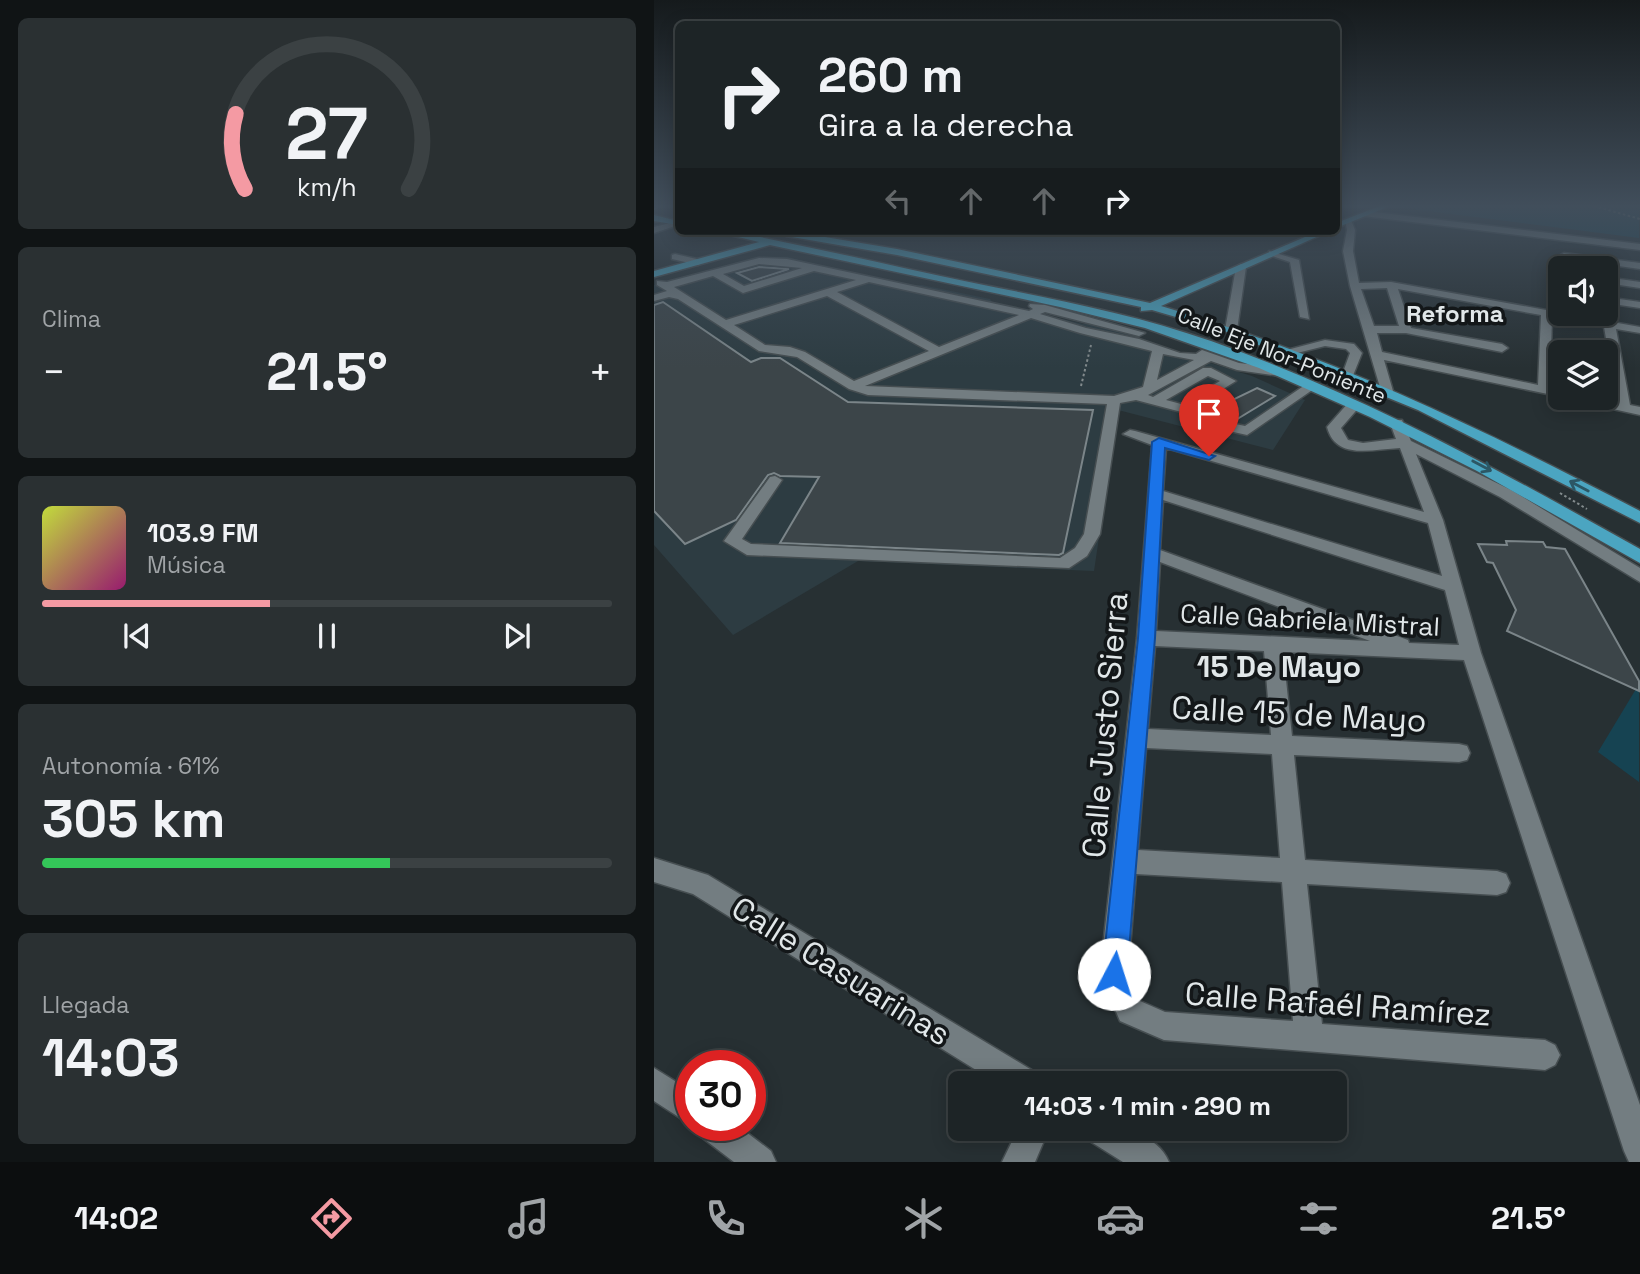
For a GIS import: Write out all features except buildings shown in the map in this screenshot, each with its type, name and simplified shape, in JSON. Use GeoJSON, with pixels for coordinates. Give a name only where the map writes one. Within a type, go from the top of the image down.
{"type":"FeatureCollection","features":[{"type":"Feature","properties":{"kind":"main road"},"geometry":{"type":"LineString","coordinates":[[654,281],[716,260]]}},
{"type":"Feature","properties":{"kind":"main road"},"geometry":{"type":"LineString","coordinates":[[654,274],[699,265],[714,267],[738,260]]}},
{"type":"Feature","properties":{"kind":"main road"},"geometry":{"type":"LineString","coordinates":[[805,260],[810,262]]}},
{"type":"Feature","properties":{"kind":"main road","name":"Calle Eje Nor-Poniente"},"geometry":{"type":"LineString","coordinates":[[886,260],[1207,344],[1280,372],[1397,424],[1483,467],[1639,557]]}},
{"type":"Feature","properties":{"kind":"main road","name":"Calle Eje Nor-Poniente"},"geometry":{"type":"LineString","coordinates":[[916,260],[1150,306],[1231,330],[1387,391],[1524,456],[1639,518]]}},
{"type":"Feature","properties":{"kind":"main road"},"geometry":{"type":"LineString","coordinates":[[1119,322],[1256,260]]}},
{"type":"Feature","properties":{"kind":"main road"},"geometry":{"type":"LineString","coordinates":[[1171,297],[1177,308],[1198,320]]}},
{"type":"Feature","properties":{"kind":"street"},"geometry":{"type":"LineString","coordinates":[[685,260],[699,265]]}},
{"type":"Feature","properties":{"kind":"street"},"geometry":{"type":"LineString","coordinates":[[1294,260],[1305,317]]}},
{"type":"Feature","properties":{"kind":"street"},"geometry":{"type":"LineString","coordinates":[[1350,260],[1387,391]]}},
{"type":"Feature","properties":{"kind":"street"},"geometry":{"type":"LineString","coordinates":[[660,287],[759,261],[810,262],[1030,314],[1094,334],[1158,348],[1185,358],[1203,356]]}},
{"type":"Feature","properties":{"kind":"street"},"geometry":{"type":"LineString","coordinates":[[715,273],[743,290],[810,262]]}},
{"type":"Feature","properties":{"kind":"street"},"geometry":{"type":"LineString","coordinates":[[1618,263],[1639,266]]}},
{"type":"Feature","properties":{"kind":"street"},"geometry":{"type":"LineString","coordinates":[[1231,330],[1241,267]]}},
{"type":"Feature","properties":{"kind":"street"},"geometry":{"type":"LineString","coordinates":[[725,324],[869,277],[1119,322],[1203,356],[1240,367],[1280,372]]}},
{"type":"Feature","properties":{"kind":"street"},"geometry":{"type":"LineString","coordinates":[[654,281],[660,287],[661,293],[679,295],[763,349],[800,352],[853,386],[868,391],[1077,399],[1138,394],[1207,372],[1227,386]]}},
{"type":"Feature","properties":{"kind":"street"},"geometry":{"type":"LineString","coordinates":[[1618,282],[1639,285]]}},
{"type":"Feature","properties":{"kind":"street"},"geometry":{"type":"LineString","coordinates":[[1355,286],[1391,285],[1547,314],[1544,390]]}},
{"type":"Feature","properties":{"kind":"street"},"geometry":{"type":"LineString","coordinates":[[1391,285],[1406,330]]}},
{"type":"Feature","properties":{"kind":"street"},"geometry":{"type":"LineString","coordinates":[[828,292],[939,352]]}},
{"type":"Feature","properties":{"kind":"street"},"geometry":{"type":"LineString","coordinates":[[654,298],[669,294],[679,295]]}},
{"type":"Feature","properties":{"kind":"street"},"geometry":{"type":"LineString","coordinates":[[1618,302],[1639,306]]}},
{"type":"Feature","properties":{"kind":"street"},"geometry":{"type":"LineString","coordinates":[[853,386],[1045,308]]}},
{"type":"Feature","properties":{"kind":"street"},"geometry":{"type":"LineString","coordinates":[[1609,326],[1624,407]]}},
{"type":"Feature","properties":{"kind":"street"},"geometry":{"type":"LineString","coordinates":[[1618,326],[1639,330]]}},
{"type":"Feature","properties":{"kind":"street"},"geometry":{"type":"LineString","coordinates":[[1370,329],[1406,330],[1502,348]]}},
{"type":"Feature","properties":{"kind":"street"},"geometry":{"type":"LineString","coordinates":[[1289,351],[1325,343],[1350,346],[1356,353],[1348,375]]}},
{"type":"Feature","properties":{"kind":"street"},"geometry":{"type":"LineString","coordinates":[[775,480],[732,541],[747,549],[765,551],[1063,564],[1088,546],[1138,394],[1158,348]]}},
{"type":"Feature","properties":{"kind":"street"},"geometry":{"type":"LineString","coordinates":[[1378,355],[1548,391]]}},
{"type":"Feature","properties":{"kind":"street"},"geometry":{"type":"LineString","coordinates":[[1138,394],[1203,356]]}},
{"type":"Feature","properties":{"kind":"street"},"geometry":{"type":"LineString","coordinates":[[1184,408],[1227,386],[1240,367]]}},
{"type":"Feature","properties":{"kind":"street"},"geometry":{"type":"LineString","coordinates":[[1138,394],[1194,411],[1208,422],[1247,432],[1312,386]]}},
{"type":"Feature","properties":{"kind":"street"},"geometry":{"type":"LineString","coordinates":[[1354,405],[1334,427],[1334,436],[1339,443],[1357,447],[1407,444],[1491,486],[1639,576]]}},
{"type":"Feature","properties":{"kind":"street"},"geometry":{"type":"LineString","coordinates":[[1618,406],[1639,411]]}},
{"type":"Feature","properties":{"kind":"street"},"geometry":{"type":"LineString","coordinates":[[1397,424],[1435,520],[1471,653],[1639,1152]]}},
{"type":"Feature","properties":{"kind":"street"},"geometry":{"type":"LineString","coordinates":[[1130,434],[1435,520]]}},
{"type":"Feature","properties":{"kind":"street","name":"Calle Justo Sierra"},"geometry":{"type":"LineString","coordinates":[[1130,1011],[1114,974],[1146,638],[1159,442]]}},
{"type":"Feature","properties":{"kind":"street"},"geometry":{"type":"LineString","coordinates":[[1156,493],[1453,586]]}},
{"type":"Feature","properties":{"kind":"street"},"geometry":{"type":"LineString","coordinates":[[1152,553],[1418,651]]}},
{"type":"Feature","properties":{"kind":"street","name":"Calle Gabriela Mistral"},"geometry":{"type":"LineString","coordinates":[[1146,638],[1471,653]]}},
{"type":"Feature","properties":{"kind":"street"},"geometry":{"type":"LineString","coordinates":[[1273,644],[1309,1037]]}},
{"type":"Feature","properties":{"kind":"street","name":"Calle 15 de Mayo"},"geometry":{"type":"LineString","coordinates":[[1137,738],[1459,753]]}},
{"type":"Feature","properties":{"kind":"street"},"geometry":{"type":"LineString","coordinates":[[1125,861],[1497,883]]}},
{"type":"Feature","properties":{"kind":"street","name":"Calle Casuarinas"},"geometry":{"type":"LineString","coordinates":[[654,870],[699,884],[1004,1071]]}},
{"type":"Feature","properties":{"kind":"street","name":"Calle Rafaél Ramírez"},"geometry":{"type":"LineString","coordinates":[[1130,1011],[1164,1026],[1545,1055]]}},
{"type":"Feature","properties":{"kind":"street"},"geometry":{"type":"LineString","coordinates":[[654,1083],[675,1098]]}},
{"type":"Feature","properties":{"kind":"street"},"geometry":{"type":"LineString","coordinates":[[732,1141],[760,1162]]}},
{"type":"Feature","properties":{"kind":"street"},"geometry":{"type":"LineString","coordinates":[[1018,1162],[1028,1141]]}},
{"type":"Feature","properties":{"kind":"street"},"geometry":{"type":"LineString","coordinates":[[1118,1141],[1153,1162]]}},
{"type":"Feature","properties":{"kind":"path"},"geometry":{"type":"LineString","coordinates":[[1077,399],[1094,334]]}},
{"type":"Feature","properties":{"kind":"shaded area"},"geometry":{"type":"Polygon","coordinates":[[[745,260],[801,260],[898,285],[922,285],[990,299],[992,302],[1083,324],[1092,323],[1252,376],[1305,400],[1273,450],[1118,410],[1094,571],[858,561],[733,635],[654,545],[654,285],[745,260]]]}},
{"type":"Feature","properties":{"kind":"shaded area"},"geometry":{"type":"Polygon","coordinates":[[[1636,689],[1639,691],[1639,782],[1598,752],[1636,689]]]}},
{"type":"Feature","properties":{"kind":"district","name":"Reforma"},"geometry":{"type":"Point","coordinates":[1455,313]}},
{"type":"Feature","properties":{"kind":"district","name":"15 De Mayo"},"geometry":{"type":"Point","coordinates":[1279,666]}},
{"type":"Feature","properties":{"kind":"route"},"geometry":{"type":"LineString","coordinates":[[1114,974],[1146,638],[1159,442],[1209,456]]}}]}
